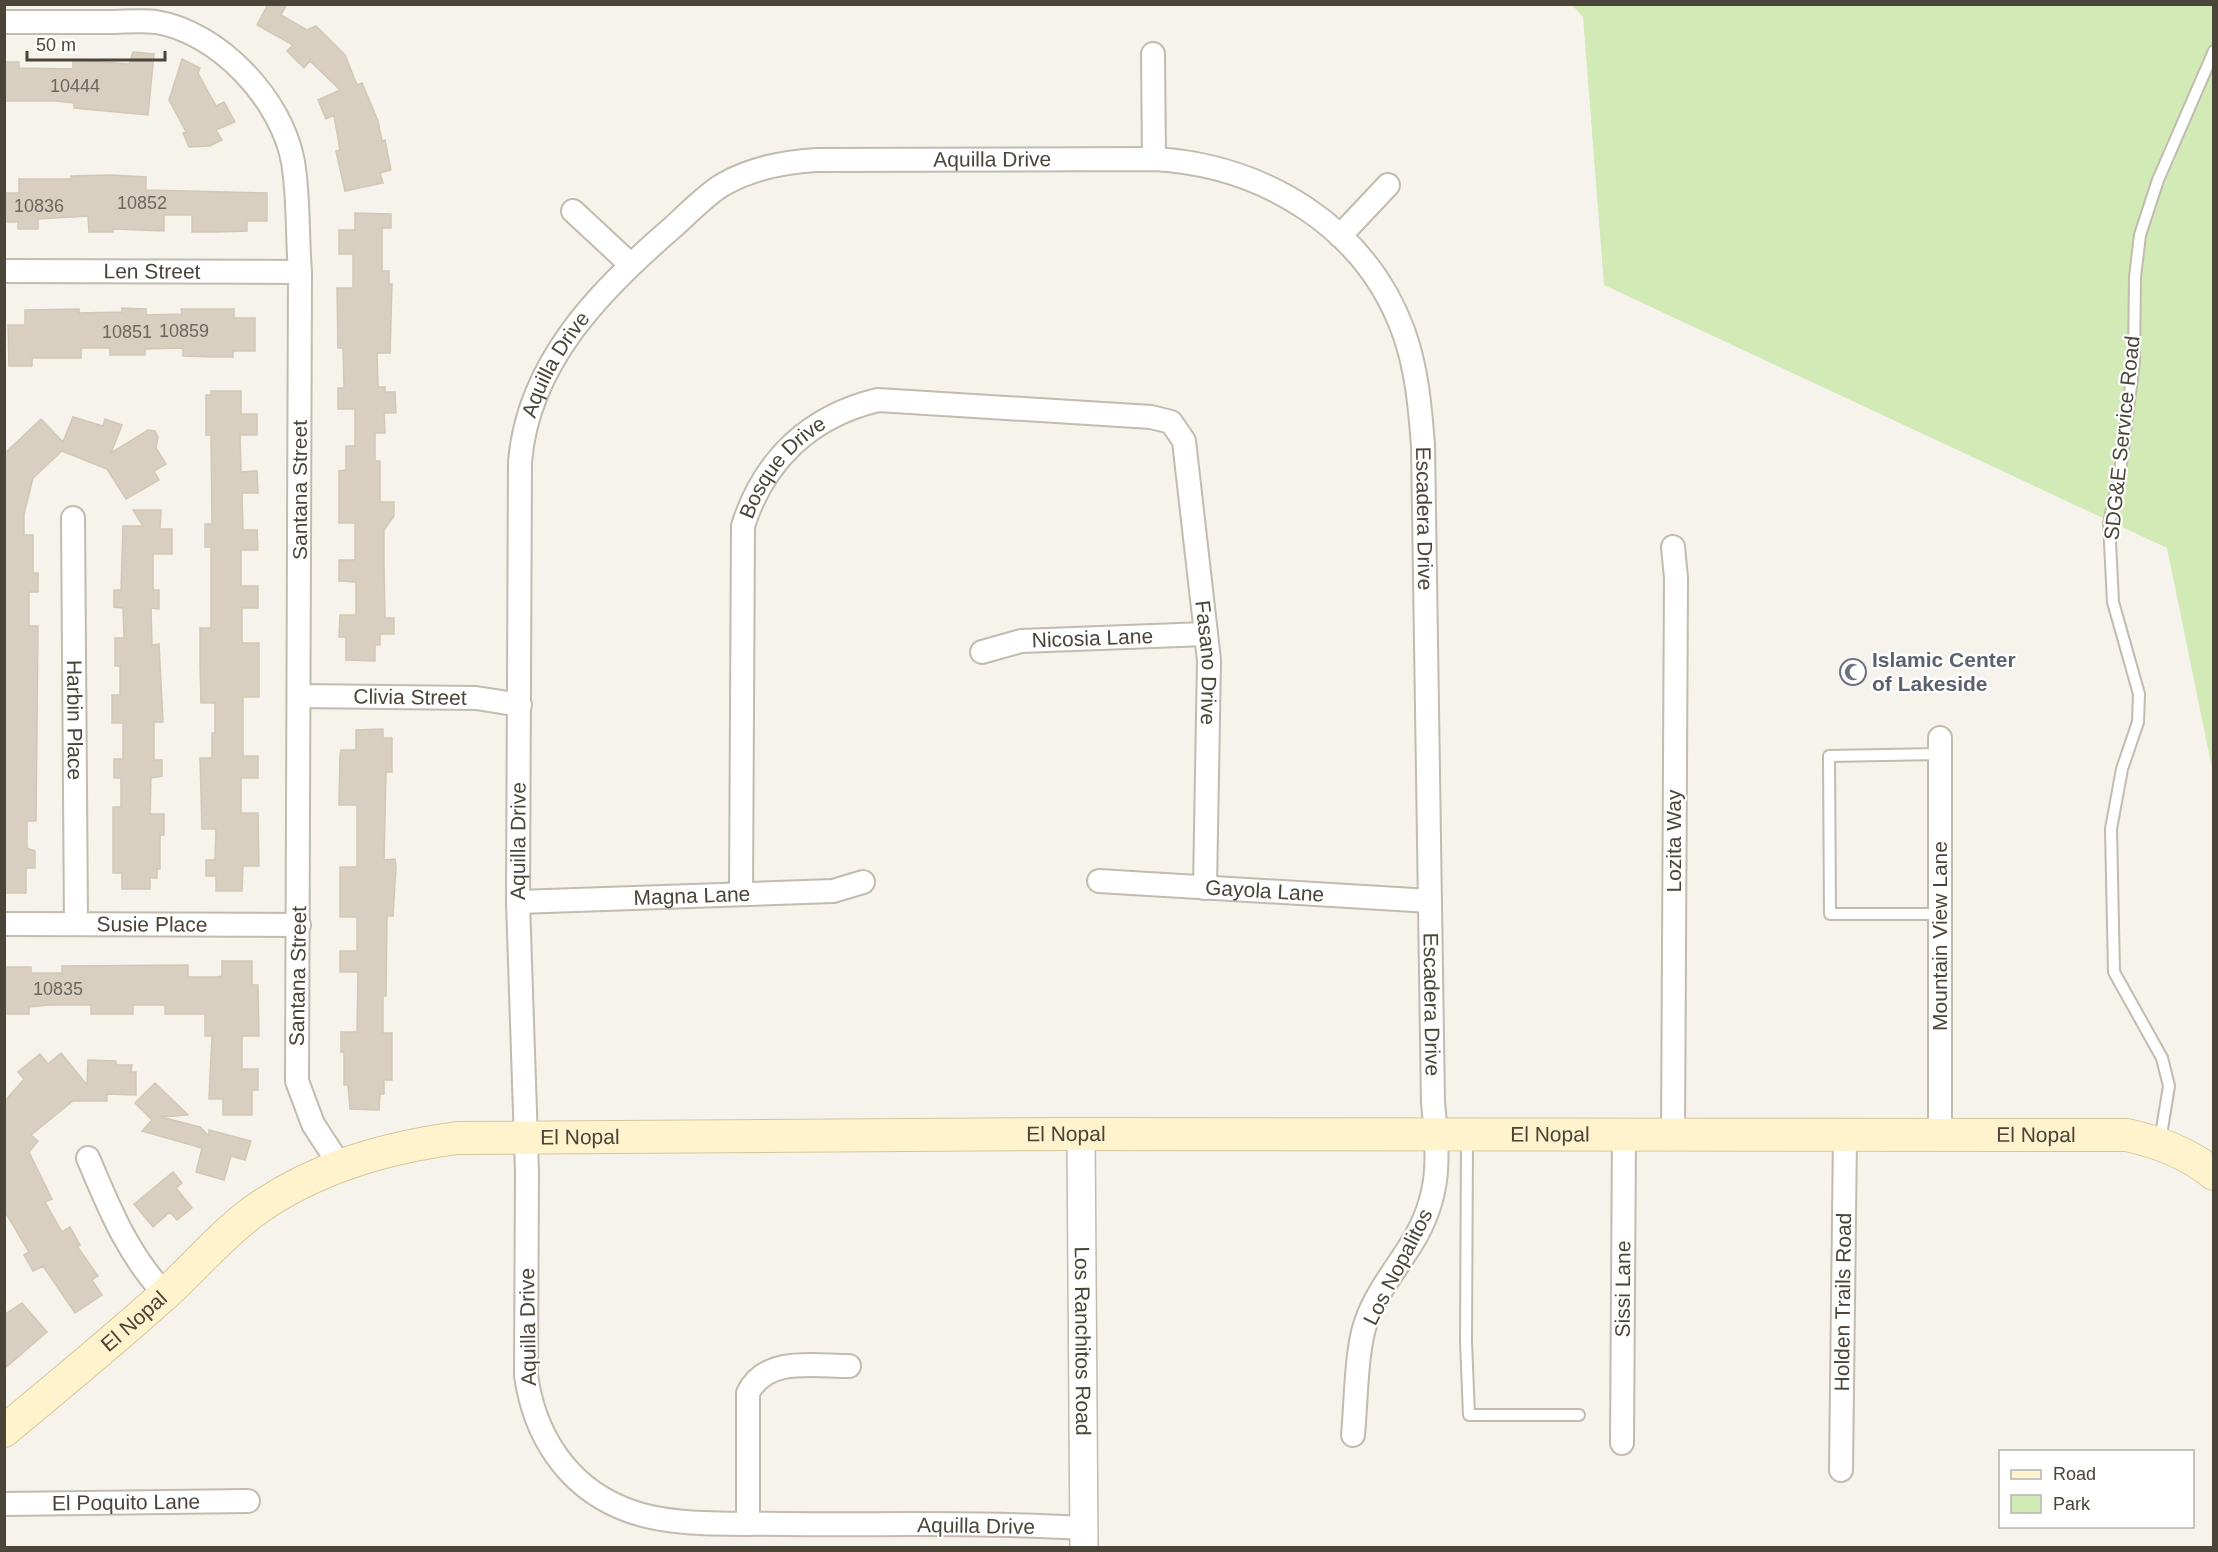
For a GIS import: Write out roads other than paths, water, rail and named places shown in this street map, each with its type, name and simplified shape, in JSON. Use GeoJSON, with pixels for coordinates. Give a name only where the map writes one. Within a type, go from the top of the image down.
{"type":"FeatureCollection","features":[{"type":"Feature","properties":{"kind":"main road","name":"El Nopal"},"geometry":{"type":"LineString","coordinates":[[4,1431],[165,1294],[223,1237],[254,1211],[303,1181],[339,1164],[413,1144],[457,1138],[1082,1134],[1845,1135],[1940,1133],[2127,1136],[2160,1142],[2214,1174]]}},
{"type":"Feature","properties":{"kind":"street","name":"Santana Street"},"geometry":{"type":"LineString","coordinates":[[4,22],[155,22],[199,39],[237,66],[266,98],[285,134],[293,162],[300,272],[297,1081],[313,1124],[339,1164]]}},
{"type":"Feature","properties":{"kind":"street"},"geometry":{"type":"LineString","coordinates":[[1153,54],[1154,159]]}},
{"type":"Feature","properties":{"kind":"street","name":"Escadera Drive"},"geometry":{"type":"LineString","coordinates":[[1154,159],[1206,164],[1255,179],[1300,203],[1340,236],[1380,284],[1410,351],[1418,395],[1423,445],[1433,1103],[1452,1135]]}},
{"type":"Feature","properties":{"kind":"street","name":"Aquilla Drive"},"geometry":{"type":"LineString","coordinates":[[1084,1538],[660,1519],[623,1509],[590,1490],[562,1464],[551,1449],[534,1414],[526,1375],[527,1172],[524,1137],[518,902],[520,462],[526,420],[536,390],[555,354],[630,264],[722,185],[752,172],[783,163],[816,160],[1154,159]]}},
{"type":"Feature","properties":{"kind":"street"},"geometry":{"type":"LineString","coordinates":[[1340,236],[1388,185]]}},
{"type":"Feature","properties":{"kind":"street"},"geometry":{"type":"LineString","coordinates":[[573,211],[630,264]]}},
{"type":"Feature","properties":{"kind":"street","name":"Len Street"},"geometry":{"type":"LineString","coordinates":[[4,271],[300,272]]}},
{"type":"Feature","properties":{"kind":"street","name":"Bosque Drive"},"geometry":{"type":"LineString","coordinates":[[741,894],[743,525],[766,473],[791,443],[823,420],[850,408],[878,400],[1151,417],[1171,422],[1184,441]]}},
{"type":"Feature","properties":{"kind":"street","name":"Fasano Drive"},"geometry":{"type":"LineString","coordinates":[[1184,441],[1209,660],[1205,888]]}},
{"type":"Feature","properties":{"kind":"street","name":"Harbin Place"},"geometry":{"type":"LineString","coordinates":[[73,518],[76,924]]}},
{"type":"Feature","properties":{"kind":"street","name":"Lozita Way"},"geometry":{"type":"LineString","coordinates":[[1673,547],[1676,578],[1673,1135]]}},
{"type":"Feature","properties":{"kind":"street","name":"Nicosia Lane"},"geometry":{"type":"LineString","coordinates":[[982,652],[1021,641],[1206,634]]}},
{"type":"Feature","properties":{"kind":"street","name":"Clivia Street"},"geometry":{"type":"LineString","coordinates":[[299,696],[476,698],[520,705]]}},
{"type":"Feature","properties":{"kind":"street","name":"Mountain View Lane"},"geometry":{"type":"LineString","coordinates":[[1940,746],[1940,1133]]}},
{"type":"Feature","properties":{"kind":"street","name":"Gayola Lane"},"geometry":{"type":"LineString","coordinates":[[1099,881],[1430,901]]}},
{"type":"Feature","properties":{"kind":"street","name":"Magna Lane"},"geometry":{"type":"LineString","coordinates":[[518,902],[833,891],[863,882]]}},
{"type":"Feature","properties":{"kind":"street","name":"Susie Place"},"geometry":{"type":"LineString","coordinates":[[4,924],[299,925]]}},
{"type":"Feature","properties":{"kind":"street","name":"Los Ranchitos Road"},"geometry":{"type":"LineString","coordinates":[[1082,1134],[1084,1538]]}},
{"type":"Feature","properties":{"kind":"street","name":"Los Nopalitos"},"geometry":{"type":"LineString","coordinates":[[1353,1435],[1365,1323],[1389,1276],[1412,1244],[1429,1211],[1452,1135]]}},
{"type":"Feature","properties":{"kind":"street","name":"Sissi Lane"},"geometry":{"type":"LineString","coordinates":[[1622,1443],[1624,1135]]}},
{"type":"Feature","properties":{"kind":"street","name":"Holden Trails Road"},"geometry":{"type":"LineString","coordinates":[[1841,1470],[1845,1135]]}},
{"type":"Feature","properties":{"kind":"street"},"geometry":{"type":"LineString","coordinates":[[88,1158],[127,1247],[145,1273],[165,1294]]}},
{"type":"Feature","properties":{"kind":"street"},"geometry":{"type":"LineString","coordinates":[[748,1524],[748,1393],[754,1380],[782,1366],[849,1366]]}},
{"type":"Feature","properties":{"kind":"street","name":"El Poquito Lane"},"geometry":{"type":"LineString","coordinates":[[4,1504],[248,1501]]}},
{"type":"Feature","properties":{"kind":"lane","name":"SDG&E Service Road"},"geometry":{"type":"LineString","coordinates":[[2160,1142],[2169,1086],[2162,1058],[2114,972],[2111,829],[2122,769],[2138,722],[2139,694],[2113,602],[2109,523],[2120,472],[2134,362],[2135,277],[2140,235],[2158,180],[2214,51]]}},
{"type":"Feature","properties":{"kind":"lane"},"geometry":{"type":"LineString","coordinates":[[1940,746],[1829,756],[1830,914],[1940,914]]}},
{"type":"Feature","properties":{"kind":"lane"},"geometry":{"type":"LineString","coordinates":[[1452,1135],[1469,1415],[1579,1414]]}},
{"type":"Feature","properties":{"kind":"place","name":"Islamic Center of Lakeside"},"geometry":{"type":"Point","coordinates":[1853,672]}}]}
